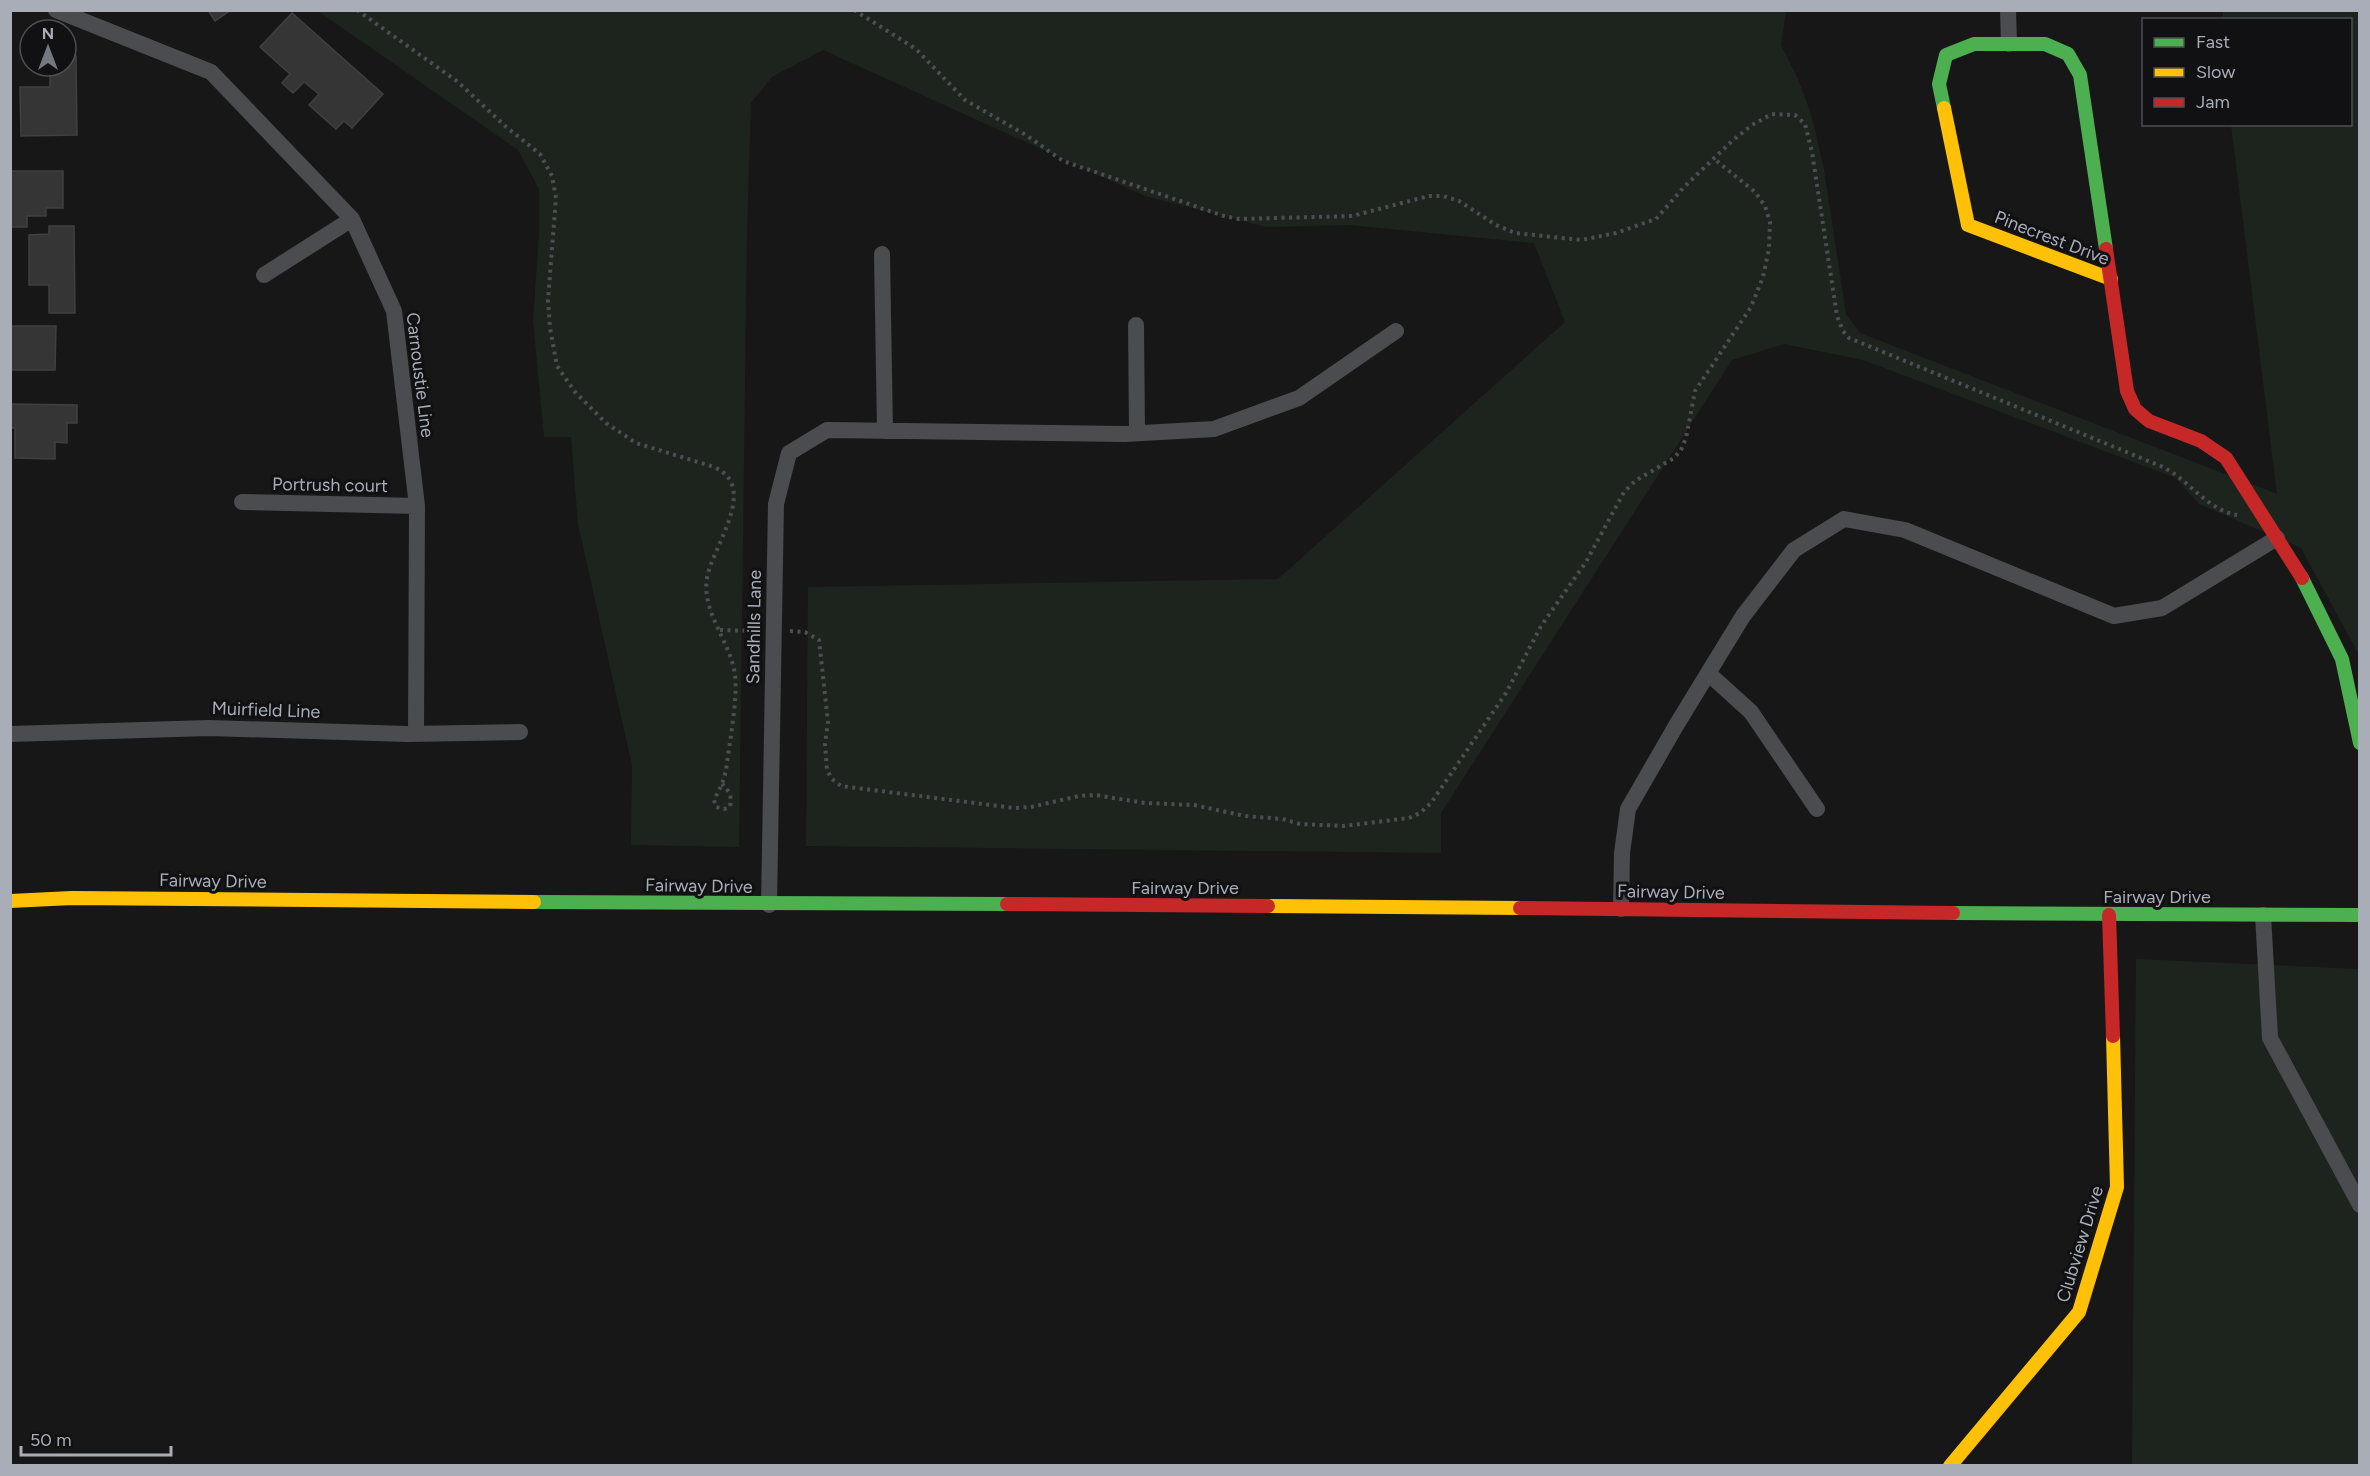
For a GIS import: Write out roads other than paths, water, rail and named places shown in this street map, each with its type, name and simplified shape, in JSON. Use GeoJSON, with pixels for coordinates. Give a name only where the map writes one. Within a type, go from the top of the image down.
{"type":"FeatureCollection","features":[{"type":"Feature","properties":{"kind":"main road","name":"Pinecrest Drive"},"geometry":{"type":"LineString","coordinates":[[2110,279],[1968,225],[1939,84],[1946,55],[1974,44],[2045,44],[2068,54],[2080,75],[2127,391],[2135,409],[2149,421],[2200,441],[2226,458],[2306,585],[2342,658],[2360,743]]}},
{"type":"Feature","properties":{"kind":"main road","name":"Fairway Drive"},"geometry":{"type":"LineString","coordinates":[[10,901],[82,898],[768,905],[2360,915]]}},
{"type":"Feature","properties":{"kind":"main road","name":"Clubview Drive"},"geometry":{"type":"LineString","coordinates":[[1950,1466],[2079,1312],[2117,1187],[2109,915]]}},
{"type":"Feature","properties":{"kind":"street","name":"Carnoustie Line"},"geometry":{"type":"LineString","coordinates":[[56,10],[211,72],[352,219],[394,311],[417,506],[416,734]]}},
{"type":"Feature","properties":{"kind":"street"},"geometry":{"type":"LineString","coordinates":[[2008,10],[2009,44]]}},
{"type":"Feature","properties":{"kind":"street"},"geometry":{"type":"LineString","coordinates":[[264,275],[352,219]]}},
{"type":"Feature","properties":{"kind":"street"},"geometry":{"type":"LineString","coordinates":[[882,254],[885,431]]}},
{"type":"Feature","properties":{"kind":"street"},"geometry":{"type":"LineString","coordinates":[[1136,326],[1137,433]]}},
{"type":"Feature","properties":{"kind":"street","name":"Sandhills Lane"},"geometry":{"type":"LineString","coordinates":[[768,905],[776,504],[789,453],[827,430],[1137,433],[1214,429],[1299,398],[1396,332]]}},
{"type":"Feature","properties":{"kind":"street","name":"Portrush court"},"geometry":{"type":"LineString","coordinates":[[242,502],[417,506]]}},
{"type":"Feature","properties":{"kind":"street"},"geometry":{"type":"LineString","coordinates":[[1621,909],[1622,853],[1628,809],[1743,616],[1794,549],[1844,519],[1905,530],[2114,616],[2162,608],[2277,538]]}},
{"type":"Feature","properties":{"kind":"street"},"geometry":{"type":"LineString","coordinates":[[1708,673],[1750,712],[1817,809]]}},
{"type":"Feature","properties":{"kind":"street","name":"Muirfield Line"},"geometry":{"type":"LineString","coordinates":[[10,734],[209,728],[416,734],[520,732]]}},
{"type":"Feature","properties":{"kind":"street"},"geometry":{"type":"LineString","coordinates":[[2263,915],[2270,1038],[2360,1205]]}}]}
